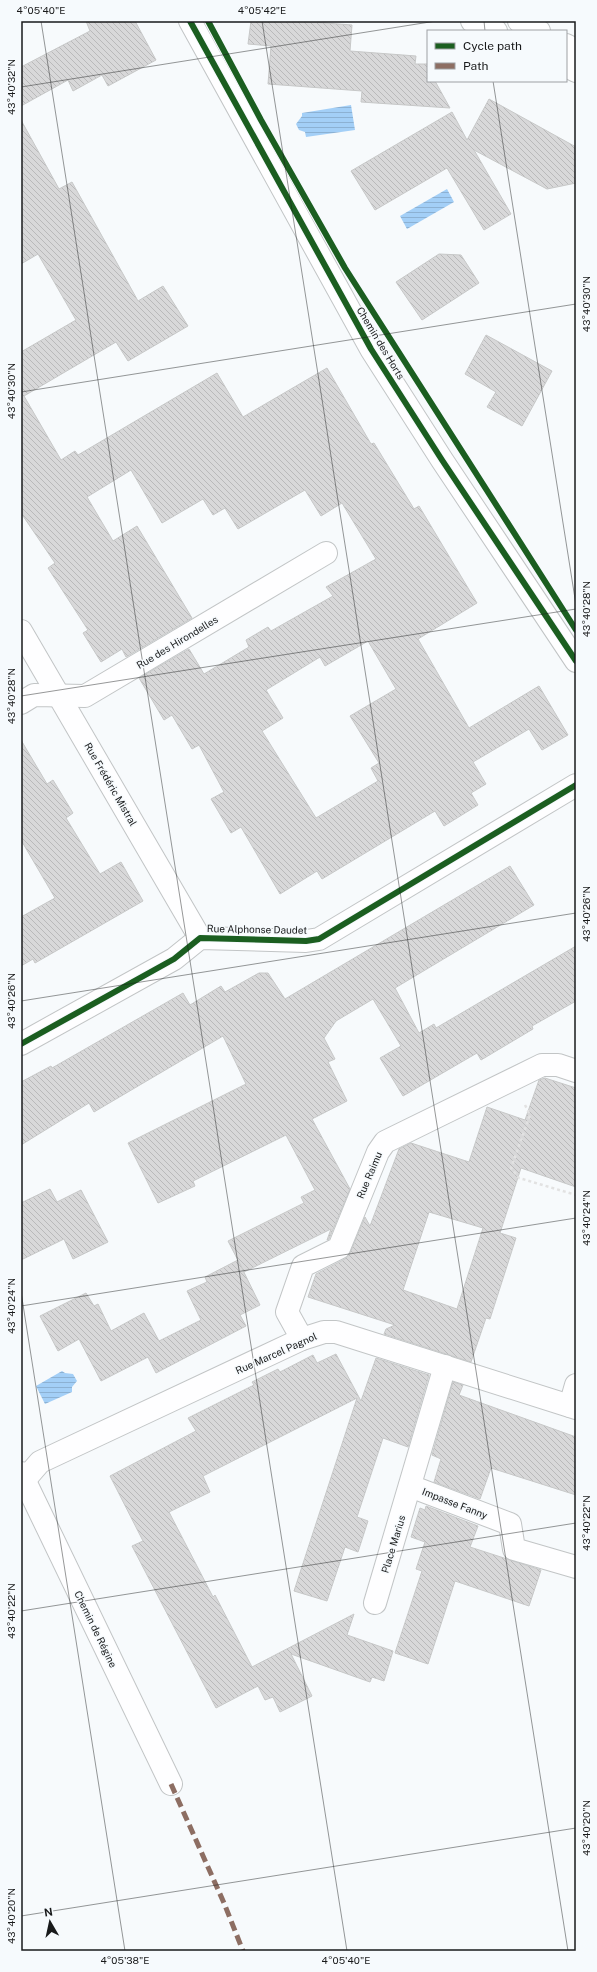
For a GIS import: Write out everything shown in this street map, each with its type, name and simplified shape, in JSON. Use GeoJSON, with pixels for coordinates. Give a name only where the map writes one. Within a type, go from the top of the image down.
{"type":"FeatureCollection","features":[{"type":"Feature","properties":{"kind":"street","name":"Chemin des Horts"},"geometry":{"type":"LineString","coordinates":[[190,21],[371,349],[442,460],[576,662]]}},
{"type":"Feature","properties":{"kind":"street"},"geometry":{"type":"LineString","coordinates":[[472,21],[494,30]]}},
{"type":"Feature","properties":{"kind":"street"},"geometry":{"type":"LineString","coordinates":[[519,21],[537,30]]}},
{"type":"Feature","properties":{"kind":"street"},"geometry":{"type":"LineString","coordinates":[[567,46],[576,50]]}},
{"type":"Feature","properties":{"kind":"street"},"geometry":{"type":"LineString","coordinates":[[567,67],[576,72]]}},
{"type":"Feature","properties":{"kind":"street","name":"Rue des Hirondelles"},"geometry":{"type":"LineString","coordinates":[[21,703],[34,695],[85,696],[326,553]]}},
{"type":"Feature","properties":{"kind":"street","name":"Rue Frédéric Mistral"},"geometry":{"type":"LineString","coordinates":[[21,631],[200,938]]}},
{"type":"Feature","properties":{"kind":"street","name":"Rue Alphonse Daudet"},"geometry":{"type":"LineString","coordinates":[[21,1044],[174,959],[200,938],[306,941],[319,939],[576,785]]}},
{"type":"Feature","properties":{"kind":"street","name":"Rue Raimu"},"geometry":{"type":"LineString","coordinates":[[302,1339],[287,1312],[303,1266],[339,1248],[378,1152],[385,1142],[542,1065],[558,1065],[576,1071]]}},
{"type":"Feature","properties":{"kind":"street","name":"Rue Marcel Pagnol"},"geometry":{"type":"LineString","coordinates":[[22,1479],[40,1462],[302,1339],[324,1332],[336,1332],[573,1407],[576,1385]]}},
{"type":"Feature","properties":{"kind":"street","name":"Impasse Fanny"},"geometry":{"type":"LineString","coordinates":[[445,1366],[410,1486],[510,1524],[514,1549],[576,1567]]}},
{"type":"Feature","properties":{"kind":"street","name":"Chemin de Régine"},"geometry":{"type":"LineString","coordinates":[[22,1479],[171,1784]]}},
{"type":"Feature","properties":{"kind":"street","name":"Place Marius"},"geometry":{"type":"LineString","coordinates":[[375,1603],[410,1486]]}},
{"type":"Feature","properties":{"kind":"path"},"geometry":{"type":"LineString","coordinates":[[512,1080],[530,1115],[511,1168],[519,1178],[576,1195]]}},
{"type":"Feature","properties":{"kind":"water"},"geometry":{"type":"Polygon","coordinates":[[[351,105],[355,130],[306,137],[305,132],[299,130],[296,124],[302,116],[302,113],[351,105]]]}},
{"type":"Feature","properties":{"kind":"water"},"geometry":{"type":"Polygon","coordinates":[[[447,189],[454,202],[407,229],[400,216],[447,189]]]}},
{"type":"Feature","properties":{"kind":"water"},"geometry":{"type":"Polygon","coordinates":[[[62,1371],[73,1374],[77,1381],[72,1387],[72,1392],[45,1404],[36,1386],[62,1371]]]}},
{"type":"Feature","properties":{"kind":"building"},"geometry":{"type":"Polygon","coordinates":[[[86,21],[135,21],[156,60],[108,86],[102,75],[73,91],[68,80],[21,106],[21,67],[90,31],[86,21]]]}},
{"type":"Feature","properties":{"kind":"building"},"geometry":{"type":"Polygon","coordinates":[[[251,21],[299,21],[352,25],[350,51],[416,56],[415,64],[427,64],[427,82],[436,82],[450,108],[361,102],[362,91],[268,84],[271,46],[248,44],[251,21]]]}},
{"type":"Feature","properties":{"kind":"building"},"geometry":{"type":"Polygon","coordinates":[[[489,99],[576,147],[576,183],[547,189],[474,150],[511,214],[484,230],[447,168],[375,210],[351,171],[452,112],[467,140],[489,99]]]}},
{"type":"Feature","properties":{"kind":"building"},"geometry":{"type":"Polygon","coordinates":[[[21,120],[59,189],[72,182],[138,301],[163,286],[188,326],[128,361],[116,342],[24,396],[61,460],[75,451],[78,455],[217,373],[243,417],[327,368],[371,444],[374,443],[414,509],[419,506],[477,603],[418,639],[469,728],[539,686],[568,735],[542,750],[529,729],[473,762],[486,784],[471,793],[478,805],[444,826],[435,811],[322,879],[317,871],[280,894],[241,827],[231,833],[211,799],[224,792],[199,745],[192,749],[172,715],[164,720],[139,678],[189,649],[204,674],[249,647],[246,640],[268,627],[271,631],[333,596],[326,587],[376,559],[342,503],[321,516],[305,490],[238,529],[225,508],[213,515],[203,499],[162,523],[131,470],[87,497],[113,541],[137,526],[192,618],[126,657],[122,649],[101,662],[83,633],[88,630],[48,568],[55,563],[21,513],[21,352],[76,320],[38,254],[21,264],[21,120]],[[368,641],[325,666],[320,657],[266,690],[283,718],[262,731],[316,818],[378,781],[371,768],[379,763],[350,716],[396,689],[368,641]]]}},
{"type":"Feature","properties":{"kind":"building"},"geometry":{"type":"Polygon","coordinates":[[[439,254],[461,255],[479,283],[422,320],[396,282],[439,254]]]}},
{"type":"Feature","properties":{"kind":"building"},"geometry":{"type":"Polygon","coordinates":[[[486,335],[552,371],[522,426],[487,407],[496,392],[465,374],[486,335]]]}},
{"type":"Feature","properties":{"kind":"building"},"geometry":{"type":"Polygon","coordinates":[[[21,740],[47,784],[53,780],[73,813],[66,818],[100,874],[121,862],[143,901],[35,963],[33,959],[21,966],[21,917],[55,898],[21,840],[21,740]]]}},
{"type":"Feature","properties":{"kind":"building"},"geometry":{"type":"Polygon","coordinates":[[[510,866],[534,905],[395,988],[419,1033],[434,1024],[436,1028],[576,946],[576,1001],[532,1026],[533,1029],[481,1060],[477,1053],[403,1096],[380,1058],[401,1046],[373,999],[336,1021],[324,1038],[335,1059],[328,1062],[347,1101],[312,1119],[350,1189],[329,1239],[327,1240],[331,1229],[244,1272],[228,1241],[304,1203],[301,1197],[315,1190],[286,1135],[193,1181],[195,1186],[158,1203],[128,1143],[246,1084],[223,1036],[94,1112],[89,1103],[21,1145],[21,1082],[51,1066],[52,1068],[183,993],[190,1005],[221,986],[225,992],[259,973],[268,973],[285,999],[510,866]]]}},
{"type":"Feature","properties":{"kind":"building"},"geometry":{"type":"Polygon","coordinates":[[[545,1078],[576,1088],[576,1187],[521,1168],[500,1233],[516,1238],[490,1319],[486,1318],[471,1362],[384,1334],[386,1329],[395,1325],[308,1297],[316,1274],[345,1259],[350,1253],[365,1217],[370,1226],[399,1149],[411,1143],[469,1162],[487,1107],[525,1120],[539,1080],[545,1078]],[[429,1212],[403,1290],[457,1309],[483,1228],[429,1212]]]}},
{"type":"Feature","properties":{"kind":"building"},"geometry":{"type":"Polygon","coordinates":[[[50,1189],[57,1202],[81,1190],[108,1242],[73,1259],[64,1239],[21,1260],[21,1203],[50,1189]]]}},
{"type":"Feature","properties":{"kind":"building"},"geometry":{"type":"Polygon","coordinates":[[[238,1260],[260,1305],[240,1315],[246,1326],[156,1373],[148,1357],[101,1381],[79,1339],[58,1351],[40,1316],[86,1293],[94,1306],[98,1304],[111,1331],[144,1313],[159,1341],[201,1320],[187,1291],[207,1282],[205,1277],[238,1260]]]}},
{"type":"Feature","properties":{"kind":"building"},"geometry":{"type":"Polygon","coordinates":[[[336,1354],[361,1401],[376,1358],[429,1375],[408,1447],[383,1438],[357,1517],[368,1521],[358,1552],[345,1547],[327,1601],[294,1591],[357,1398],[203,1476],[210,1492],[169,1512],[213,1597],[215,1595],[252,1667],[354,1614],[347,1635],[393,1651],[384,1681],[372,1677],[370,1682],[291,1654],[312,1696],[280,1712],[273,1697],[265,1700],[258,1686],[216,1708],[132,1546],[143,1541],[110,1476],[196,1431],[188,1418],[254,1385],[252,1382],[278,1369],[280,1372],[313,1355],[317,1363],[336,1354]]]}},
{"type":"Feature","properties":{"kind":"building"},"geometry":{"type":"Polygon","coordinates":[[[453,1382],[463,1385],[459,1395],[576,1437],[576,1495],[491,1468],[480,1499],[434,1482],[441,1459],[432,1455],[453,1382]]]}},
{"type":"Feature","properties":{"kind":"building"},"geometry":{"type":"Polygon","coordinates":[[[426,1506],[478,1526],[470,1547],[541,1570],[529,1606],[455,1581],[428,1664],[395,1653],[422,1571],[416,1569],[425,1542],[411,1537],[420,1508],[425,1510],[426,1506]]]}},
{"type":"Feature","properties":{"kind":"marked path"},"geometry":{"type":"LineString","coordinates":[[171,1784],[224,1903],[243,1951]]}},
{"type":"Feature","properties":{"kind":"cycle path"},"geometry":{"type":"LineString","coordinates":[[190,21],[371,349],[442,460],[576,661]]}},
{"type":"Feature","properties":{"kind":"cycle path"},"geometry":{"type":"LineString","coordinates":[[208,21],[261,120],[345,268],[576,630]]}},
{"type":"Feature","properties":{"kind":"cycle path"},"geometry":{"type":"LineString","coordinates":[[21,1044],[174,959],[200,938],[306,941],[319,939],[576,785]]}}]}
